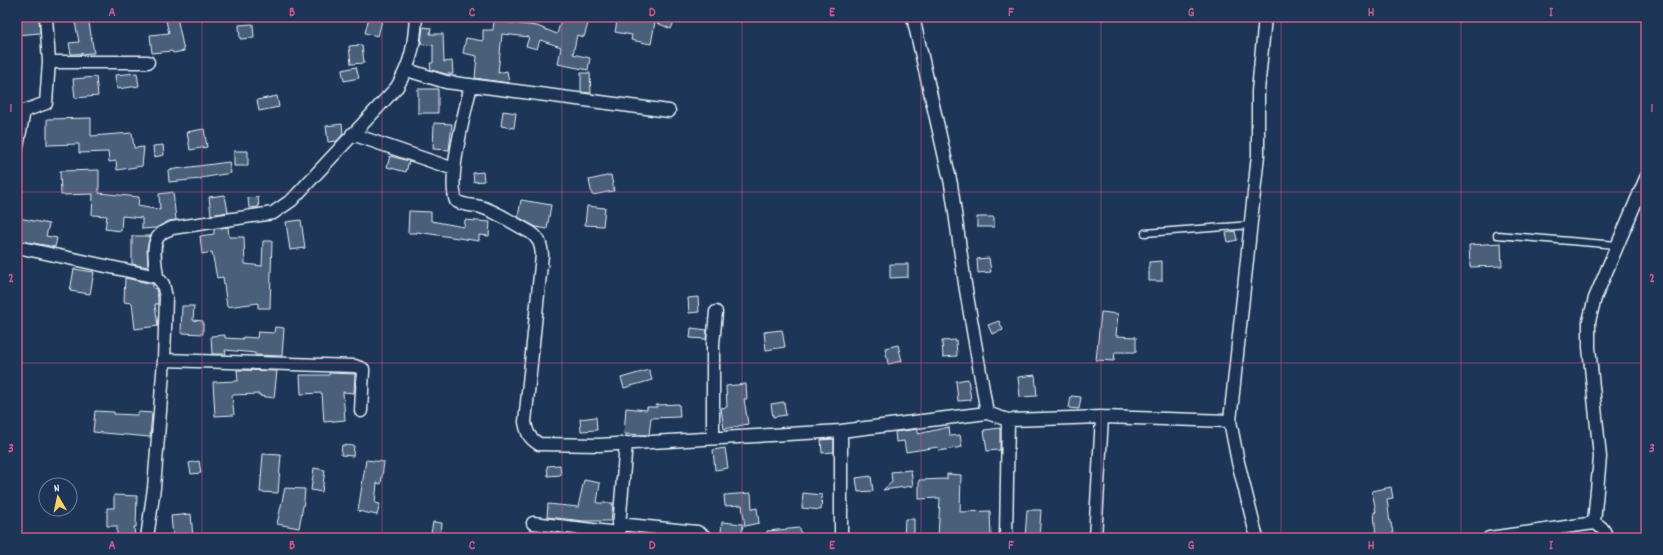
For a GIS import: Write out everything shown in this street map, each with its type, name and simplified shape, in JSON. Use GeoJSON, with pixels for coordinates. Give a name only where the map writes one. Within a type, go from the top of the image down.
{"type":"FeatureCollection","features":[{"type":"Feature","properties":{"kind":"street"},"geometry":{"type":"LineString","coordinates":[[17,147],[21,111],[46,103],[49,62],[46,17]]}},
{"type":"Feature","properties":{"kind":"street"},"geometry":{"type":"LineString","coordinates":[[147,538],[154,488],[164,360],[166,297],[163,284],[157,277],[155,247],[157,239],[161,233],[172,228],[273,213],[292,200],[397,87],[407,70],[411,58],[416,17]]}},
{"type":"Feature","properties":{"kind":"street"},"geometry":{"type":"LineString","coordinates":[[913,17],[951,184],[987,413]]}},
{"type":"Feature","properties":{"kind":"street"},"geometry":{"type":"LineString","coordinates":[[1257,538],[1238,462],[1230,421],[1258,155],[1258,91],[1265,17]]}},
{"type":"Feature","properties":{"kind":"street"},"geometry":{"type":"LineString","coordinates":[[49,62],[148,62]]}},
{"type":"Feature","properties":{"kind":"street"},"geometry":{"type":"LineString","coordinates":[[407,70],[446,82],[669,111]]}},
{"type":"Feature","properties":{"kind":"street"},"geometry":{"type":"LineString","coordinates":[[471,85],[454,169],[454,194],[456,201],[490,211],[535,235],[540,243],[542,255],[525,422],[531,439],[539,444],[626,443],[841,431],[987,413],[1008,420],[1102,417],[1230,421]]}},
{"type":"Feature","properties":{"kind":"street"},"geometry":{"type":"LineString","coordinates":[[352,134],[454,169]]}},
{"type":"Feature","properties":{"kind":"street"},"geometry":{"type":"LineString","coordinates":[[1594,523],[1600,457],[1588,327],[1595,298],[1646,178]]}},
{"type":"Feature","properties":{"kind":"street"},"geometry":{"type":"LineString","coordinates":[[17,247],[157,277]]}},
{"type":"Feature","properties":{"kind":"street"},"geometry":{"type":"LineString","coordinates":[[713,438],[713,344],[716,312]]}},
{"type":"Feature","properties":{"kind":"street"},"geometry":{"type":"LineString","coordinates":[[164,360],[355,366],[363,369],[360,410]]}},
{"type":"Feature","properties":{"kind":"street"},"geometry":{"type":"LineString","coordinates":[[1095,538],[1102,417]]}},
{"type":"Feature","properties":{"kind":"street"},"geometry":{"type":"LineString","coordinates":[[1006,538],[1008,420]]}},
{"type":"Feature","properties":{"kind":"street"},"geometry":{"type":"LineString","coordinates":[[841,431],[842,538]]}},
{"type":"Feature","properties":{"kind":"street"},"geometry":{"type":"LineString","coordinates":[[618,532],[626,443]]}},
{"type":"Feature","properties":{"kind":"street"},"geometry":{"type":"LineString","coordinates":[[534,523],[618,532],[697,532],[707,538]]}},
{"type":"Feature","properties":{"kind":"street"},"geometry":{"type":"LineString","coordinates":[[1489,538],[1594,523],[1599,525],[1604,530],[1607,538]]}},
{"type":"Feature","properties":{"kind":"lane"},"geometry":{"type":"LineString","coordinates":[[1145,233],[1251,225]]}},
{"type":"Feature","properties":{"kind":"lane"},"geometry":{"type":"LineString","coordinates":[[1497,235],[1617,245]]}},
{"type":"Feature","properties":{"kind":"building"},"geometry":{"type":"Polygon","coordinates":[[[39,17],[40,33],[17,35],[17,18],[39,17]]]}},
{"type":"Feature","properties":{"kind":"building"},"geometry":{"type":"Polygon","coordinates":[[[74,17],[88,17],[94,53],[71,54],[69,43],[79,42],[74,17]]]}},
{"type":"Feature","properties":{"kind":"building"},"geometry":{"type":"Polygon","coordinates":[[[165,17],[177,17],[184,51],[173,53],[172,51],[152,53],[150,35],[169,33],[165,17]]]}},
{"type":"Feature","properties":{"kind":"building"},"geometry":{"type":"Polygon","coordinates":[[[369,17],[383,17],[378,36],[365,33],[369,17]]]}},
{"type":"Feature","properties":{"kind":"building"},"geometry":{"type":"Polygon","coordinates":[[[562,17],[590,17],[584,37],[577,35],[573,54],[590,58],[588,70],[558,64],[561,47],[540,40],[537,49],[526,46],[529,37],[502,34],[498,73],[507,71],[509,83],[475,78],[477,56],[463,53],[466,38],[483,41],[483,30],[493,30],[494,21],[537,26],[557,34],[562,17]]]}},
{"type":"Feature","properties":{"kind":"building"},"geometry":{"type":"Polygon","coordinates":[[[618,17],[676,17],[671,29],[655,22],[651,44],[631,40],[632,35],[615,32],[618,17]]]}},
{"type":"Feature","properties":{"kind":"building"},"geometry":{"type":"Polygon","coordinates":[[[253,24],[254,38],[240,39],[239,25],[253,24]]]}},
{"type":"Feature","properties":{"kind":"building"},"geometry":{"type":"Polygon","coordinates":[[[423,27],[431,28],[430,34],[443,34],[444,62],[452,61],[453,74],[446,74],[431,70],[430,63],[433,63],[433,45],[421,44],[423,27]]]}},
{"type":"Feature","properties":{"kind":"building"},"geometry":{"type":"Polygon","coordinates":[[[362,45],[364,63],[351,64],[349,46],[362,45]]]}},
{"type":"Feature","properties":{"kind":"building"},"geometry":{"type":"Polygon","coordinates":[[[356,67],[359,78],[344,81],[342,70],[356,67]]]}},
{"type":"Feature","properties":{"kind":"building"},"geometry":{"type":"Polygon","coordinates":[[[137,73],[139,86],[117,89],[115,75],[137,73]]]}},
{"type":"Feature","properties":{"kind":"building"},"geometry":{"type":"Polygon","coordinates":[[[581,73],[590,73],[591,93],[581,92],[581,73]]]}},
{"type":"Feature","properties":{"kind":"building"},"geometry":{"type":"Polygon","coordinates":[[[96,77],[98,96],[75,98],[73,79],[96,77]]]}},
{"type":"Feature","properties":{"kind":"building"},"geometry":{"type":"Polygon","coordinates":[[[418,89],[438,89],[438,113],[418,113],[418,89]]]}},
{"type":"Feature","properties":{"kind":"building"},"geometry":{"type":"Polygon","coordinates":[[[277,96],[279,107],[259,111],[257,100],[277,96]]]}},
{"type":"Feature","properties":{"kind":"building"},"geometry":{"type":"Polygon","coordinates":[[[503,111],[516,113],[514,128],[501,126],[503,111]]]}},
{"type":"Feature","properties":{"kind":"building"},"geometry":{"type":"Polygon","coordinates":[[[91,118],[91,136],[132,133],[134,148],[144,147],[142,166],[117,170],[116,161],[109,162],[108,152],[79,153],[79,144],[47,145],[47,119],[91,118]]]}},
{"type":"Feature","properties":{"kind":"building"},"geometry":{"type":"Polygon","coordinates":[[[434,123],[452,124],[449,150],[433,149],[434,123]]]}},
{"type":"Feature","properties":{"kind":"building"},"geometry":{"type":"Polygon","coordinates":[[[342,124],[343,134],[337,141],[328,142],[326,126],[342,124]]]}},
{"type":"Feature","properties":{"kind":"building"},"geometry":{"type":"Polygon","coordinates":[[[204,129],[207,147],[190,150],[187,132],[204,129]]]}},
{"type":"Feature","properties":{"kind":"building"},"geometry":{"type":"Polygon","coordinates":[[[163,145],[164,155],[154,157],[153,146],[163,145]]]}},
{"type":"Feature","properties":{"kind":"building"},"geometry":{"type":"Polygon","coordinates":[[[234,151],[248,151],[248,166],[234,166],[234,151]]]}},
{"type":"Feature","properties":{"kind":"building"},"geometry":{"type":"Polygon","coordinates":[[[390,156],[409,161],[406,172],[387,167],[390,156]]]}},
{"type":"Feature","properties":{"kind":"building"},"geometry":{"type":"Polygon","coordinates":[[[229,162],[231,173],[201,179],[169,182],[168,170],[229,162]]]}},
{"type":"Feature","properties":{"kind":"building"},"geometry":{"type":"Polygon","coordinates":[[[99,170],[99,193],[139,197],[138,206],[160,210],[159,194],[173,192],[176,220],[169,221],[156,228],[142,229],[142,218],[122,216],[121,231],[105,229],[107,216],[92,215],[93,194],[61,195],[60,171],[99,170]]]}},
{"type":"Feature","properties":{"kind":"building"},"geometry":{"type":"Polygon","coordinates":[[[483,172],[484,181],[474,182],[473,173],[483,172]]]}},
{"type":"Feature","properties":{"kind":"building"},"geometry":{"type":"Polygon","coordinates":[[[611,175],[614,191],[592,195],[589,180],[611,175]]]}},
{"type":"Feature","properties":{"kind":"building"},"geometry":{"type":"Polygon","coordinates":[[[225,195],[228,212],[211,215],[209,197],[225,195]]]}},
{"type":"Feature","properties":{"kind":"building"},"geometry":{"type":"Polygon","coordinates":[[[258,197],[259,207],[249,208],[248,198],[258,197]]]}},
{"type":"Feature","properties":{"kind":"building"},"geometry":{"type":"Polygon","coordinates":[[[521,200],[551,205],[547,229],[536,227],[518,217],[521,200]]]}},
{"type":"Feature","properties":{"kind":"building"},"geometry":{"type":"Polygon","coordinates":[[[587,206],[605,208],[603,226],[585,225],[587,206]]]}},
{"type":"Feature","properties":{"kind":"building"},"geometry":{"type":"Polygon","coordinates":[[[409,211],[431,212],[431,221],[464,227],[465,220],[490,222],[489,236],[479,235],[479,241],[417,232],[408,233],[409,211]]]}},
{"type":"Feature","properties":{"kind":"building"},"geometry":{"type":"Polygon","coordinates":[[[977,217],[994,217],[994,227],[977,227],[977,217]]]}},
{"type":"Feature","properties":{"kind":"building"},"geometry":{"type":"Polygon","coordinates":[[[19,218],[49,224],[46,236],[57,238],[55,247],[17,240],[19,218]]]}},
{"type":"Feature","properties":{"kind":"building"},"geometry":{"type":"Polygon","coordinates":[[[301,220],[305,248],[290,250],[286,222],[301,220]]]}},
{"type":"Feature","properties":{"kind":"building"},"geometry":{"type":"Polygon","coordinates":[[[228,227],[229,237],[244,237],[245,264],[262,266],[263,241],[272,241],[270,308],[258,308],[258,303],[227,307],[223,277],[217,278],[212,252],[202,254],[200,236],[214,234],[214,229],[228,227]]]}},
{"type":"Feature","properties":{"kind":"building"},"geometry":{"type":"Polygon","coordinates":[[[1235,231],[1237,240],[1228,242],[1226,233],[1235,231]]]}},
{"type":"Feature","properties":{"kind":"building"},"geometry":{"type":"Polygon","coordinates":[[[132,236],[150,236],[147,248],[148,267],[132,264],[132,236]]]}},
{"type":"Feature","properties":{"kind":"building"},"geometry":{"type":"Polygon","coordinates":[[[1501,243],[1502,266],[1470,267],[1469,245],[1501,243]]]}},
{"type":"Feature","properties":{"kind":"building"},"geometry":{"type":"Polygon","coordinates":[[[989,258],[991,272],[978,273],[977,259],[989,258]]]}},
{"type":"Feature","properties":{"kind":"building"},"geometry":{"type":"Polygon","coordinates":[[[1162,261],[1162,281],[1149,281],[1149,262],[1162,261]]]}},
{"type":"Feature","properties":{"kind":"building"},"geometry":{"type":"Polygon","coordinates":[[[890,264],[908,264],[908,277],[890,278],[890,264]]]}},
{"type":"Feature","properties":{"kind":"building"},"geometry":{"type":"Polygon","coordinates":[[[74,269],[94,272],[90,294],[70,291],[74,269]]]}},
{"type":"Feature","properties":{"kind":"building"},"geometry":{"type":"Polygon","coordinates":[[[125,278],[153,284],[153,288],[156,289],[158,298],[158,304],[155,304],[158,326],[135,329],[132,303],[124,302],[125,278]]]}},
{"type":"Feature","properties":{"kind":"building"},"geometry":{"type":"Polygon","coordinates":[[[698,297],[699,312],[689,313],[688,298],[698,297]]]}},
{"type":"Feature","properties":{"kind":"building"},"geometry":{"type":"Polygon","coordinates":[[[182,306],[194,306],[193,320],[203,321],[203,334],[181,333],[182,306]]]}},
{"type":"Feature","properties":{"kind":"building"},"geometry":{"type":"Polygon","coordinates":[[[1101,312],[1118,314],[1116,336],[1136,337],[1136,352],[1115,352],[1114,361],[1096,360],[1101,312]]]}},
{"type":"Feature","properties":{"kind":"building"},"geometry":{"type":"Polygon","coordinates":[[[999,321],[1003,330],[992,334],[988,325],[999,321]]]}},
{"type":"Feature","properties":{"kind":"building"},"geometry":{"type":"Polygon","coordinates":[[[275,327],[284,328],[282,356],[255,355],[255,353],[225,350],[226,354],[212,354],[211,336],[225,335],[225,338],[243,339],[243,337],[257,338],[258,332],[274,333],[275,327]]]}},
{"type":"Feature","properties":{"kind":"building"},"geometry":{"type":"Polygon","coordinates":[[[691,328],[707,330],[706,339],[690,338],[691,328]]]}},
{"type":"Feature","properties":{"kind":"building"},"geometry":{"type":"Polygon","coordinates":[[[782,330],[785,347],[766,350],[764,332],[782,330]]]}},
{"type":"Feature","properties":{"kind":"building"},"geometry":{"type":"Polygon","coordinates":[[[956,340],[957,356],[943,357],[942,341],[956,340]]]}},
{"type":"Feature","properties":{"kind":"building"},"geometry":{"type":"Polygon","coordinates":[[[898,345],[902,361],[888,364],[885,348],[898,345]]]}},
{"type":"Feature","properties":{"kind":"building"},"geometry":{"type":"Polygon","coordinates":[[[237,370],[277,371],[274,398],[260,396],[260,394],[232,395],[234,415],[215,416],[213,382],[238,381],[237,370]]]}},
{"type":"Feature","properties":{"kind":"building"},"geometry":{"type":"Polygon","coordinates":[[[649,370],[652,380],[624,388],[621,378],[649,370]]]}},
{"type":"Feature","properties":{"kind":"building"},"geometry":{"type":"Polygon","coordinates":[[[329,373],[355,374],[354,393],[343,392],[345,420],[324,422],[322,393],[301,394],[300,375],[329,375],[329,373]]]}},
{"type":"Feature","properties":{"kind":"building"},"geometry":{"type":"Polygon","coordinates":[[[1035,375],[1037,396],[1020,397],[1018,377],[1035,375]]]}},
{"type":"Feature","properties":{"kind":"building"},"geometry":{"type":"Polygon","coordinates":[[[968,379],[971,400],[958,401],[956,381],[968,379]]]}},
{"type":"Feature","properties":{"kind":"building"},"geometry":{"type":"Polygon","coordinates":[[[746,384],[747,399],[744,399],[748,424],[724,429],[721,408],[727,407],[726,386],[746,384]]]}},
{"type":"Feature","properties":{"kind":"building"},"geometry":{"type":"Polygon","coordinates":[[[1071,396],[1081,397],[1079,409],[1069,408],[1071,396]]]}},
{"type":"Feature","properties":{"kind":"building"},"geometry":{"type":"Polygon","coordinates":[[[784,402],[786,415],[773,417],[771,404],[784,402]]]}},
{"type":"Feature","properties":{"kind":"building"},"geometry":{"type":"Polygon","coordinates":[[[679,404],[680,417],[651,418],[649,435],[624,434],[626,408],[647,410],[647,407],[657,407],[656,405],[679,404]]]}},
{"type":"Feature","properties":{"kind":"building"},"geometry":{"type":"Polygon","coordinates":[[[95,411],[137,415],[138,412],[152,413],[150,437],[93,432],[95,411]]]}},
{"type":"Feature","properties":{"kind":"building"},"geometry":{"type":"Polygon","coordinates":[[[596,417],[597,430],[581,431],[580,419],[596,417]]]}},
{"type":"Feature","properties":{"kind":"building"},"geometry":{"type":"Polygon","coordinates":[[[949,427],[950,436],[960,435],[962,447],[939,451],[938,447],[906,452],[904,441],[896,442],[895,432],[918,429],[918,434],[949,427]]]}},
{"type":"Feature","properties":{"kind":"building"},"geometry":{"type":"Polygon","coordinates":[[[1000,428],[1000,450],[987,451],[984,430],[1000,428]]]}},
{"type":"Feature","properties":{"kind":"building"},"geometry":{"type":"Polygon","coordinates":[[[834,439],[834,452],[822,453],[821,440],[834,439]]]}},
{"type":"Feature","properties":{"kind":"building"},"geometry":{"type":"Polygon","coordinates":[[[342,445],[354,446],[353,456],[341,455],[342,445]]]}},
{"type":"Feature","properties":{"kind":"building"},"geometry":{"type":"Polygon","coordinates":[[[725,448],[728,468],[715,470],[713,450],[725,448]]]}},
{"type":"Feature","properties":{"kind":"building"},"geometry":{"type":"Polygon","coordinates":[[[263,454],[281,455],[278,493],[260,492],[263,454]]]}},
{"type":"Feature","properties":{"kind":"building"},"geometry":{"type":"Polygon","coordinates":[[[366,460],[384,462],[381,484],[377,483],[375,503],[380,504],[377,515],[358,511],[366,460]]]}},
{"type":"Feature","properties":{"kind":"building"},"geometry":{"type":"Polygon","coordinates":[[[199,461],[201,473],[191,474],[189,463],[199,461]]]}},
{"type":"Feature","properties":{"kind":"building"},"geometry":{"type":"Polygon","coordinates":[[[560,465],[561,475],[548,476],[547,466],[560,465]]]}},
{"type":"Feature","properties":{"kind":"building"},"geometry":{"type":"Polygon","coordinates":[[[314,468],[325,470],[322,492],[311,490],[314,468]]]}},
{"type":"Feature","properties":{"kind":"building"},"geometry":{"type":"Polygon","coordinates":[[[911,470],[913,486],[883,490],[892,482],[891,472],[911,470]]]}},
{"type":"Feature","properties":{"kind":"building"},"geometry":{"type":"Polygon","coordinates":[[[947,474],[961,475],[960,512],[990,511],[991,538],[938,538],[940,498],[919,499],[919,480],[947,479],[947,474]]]}},
{"type":"Feature","properties":{"kind":"building"},"geometry":{"type":"Polygon","coordinates":[[[871,476],[873,491],[858,492],[856,478],[871,476]]]}},
{"type":"Feature","properties":{"kind":"building"},"geometry":{"type":"Polygon","coordinates":[[[584,480],[600,483],[597,503],[613,503],[611,521],[584,521],[547,517],[548,504],[578,507],[584,480]]]}},
{"type":"Feature","properties":{"kind":"building"},"geometry":{"type":"Polygon","coordinates":[[[1391,487],[1393,498],[1387,499],[1390,523],[1394,538],[1376,538],[1374,512],[1376,512],[1372,491],[1391,487]]]}},
{"type":"Feature","properties":{"kind":"building"},"geometry":{"type":"Polygon","coordinates":[[[285,488],[305,489],[299,528],[277,524],[285,488]]]}},
{"type":"Feature","properties":{"kind":"building"},"geometry":{"type":"Polygon","coordinates":[[[751,493],[752,509],[757,508],[759,523],[745,526],[742,505],[725,506],[724,495],[751,493]]]}},
{"type":"Feature","properties":{"kind":"building"},"geometry":{"type":"Polygon","coordinates":[[[803,493],[822,495],[821,510],[802,508],[803,493]]]}},
{"type":"Feature","properties":{"kind":"building"},"geometry":{"type":"Polygon","coordinates":[[[114,495],[137,496],[136,527],[134,527],[135,538],[117,538],[117,526],[107,526],[107,508],[114,508],[114,495]]]}},
{"type":"Feature","properties":{"kind":"building"},"geometry":{"type":"Polygon","coordinates":[[[1027,510],[1041,510],[1039,538],[1025,538],[1027,510]]]}},
{"type":"Feature","properties":{"kind":"building"},"geometry":{"type":"Polygon","coordinates":[[[191,514],[193,538],[173,538],[171,516],[191,514]]]}},
{"type":"Feature","properties":{"kind":"building"},"geometry":{"type":"Polygon","coordinates":[[[905,519],[914,519],[914,538],[904,538],[905,519]]]}},
{"type":"Feature","properties":{"kind":"building"},"geometry":{"type":"Polygon","coordinates":[[[433,522],[442,523],[441,534],[431,533],[433,522]]]}},
{"type":"Feature","properties":{"kind":"building"},"geometry":{"type":"Polygon","coordinates":[[[722,522],[743,524],[742,534],[721,532],[722,522]]]}},
{"type":"Feature","properties":{"kind":"building"},"geometry":{"type":"Polygon","coordinates":[[[800,528],[801,538],[767,538],[767,531],[800,528]]]}},
{"type":"Feature","properties":{"kind":"building"},"geometry":{"type":"Polygon","coordinates":[[[545,532],[586,537],[586,538],[544,538],[545,532]]]}}]}
